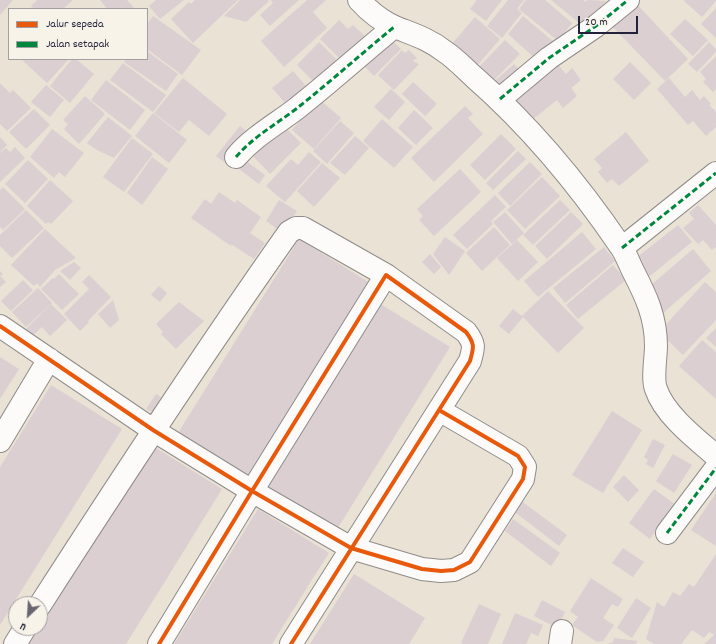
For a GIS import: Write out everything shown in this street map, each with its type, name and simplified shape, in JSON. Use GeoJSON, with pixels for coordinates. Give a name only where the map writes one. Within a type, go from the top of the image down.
{"type":"FeatureCollection","features":[{"type":"Feature","properties":{"kind":"street"},"geometry":{"type":"LineString","coordinates":[[358,0],[372,14],[394,27],[430,41],[445,51],[500,100],[544,146],[573,182],[622,248],[647,297],[655,324],[655,388],[668,410],[694,437],[716,456]]}},
{"type":"Feature","properties":{"kind":"street"},"geometry":{"type":"LineString","coordinates":[[500,100],[550,58],[596,26],[628,0]]}},
{"type":"Feature","properties":{"kind":"street"},"geometry":{"type":"LineString","coordinates":[[236,157],[254,138],[290,114],[313,96],[394,27]]}},
{"type":"Feature","properties":{"kind":"street"},"geometry":{"type":"LineString","coordinates":[[622,248],[716,172]]}},
{"type":"Feature","properties":{"kind":"street"},"geometry":{"type":"LineString","coordinates":[[46,596],[153,430],[245,294],[289,232],[296,228],[303,228],[386,275],[466,332],[473,341],[470,361],[291,644]]}},
{"type":"Feature","properties":{"kind":"street"},"geometry":{"type":"LineString","coordinates":[[159,644],[386,275]]}},
{"type":"Feature","properties":{"kind":"street"},"geometry":{"type":"LineString","coordinates":[[0,326],[153,430],[252,491],[351,548],[422,569],[441,571],[454,570],[470,562],[523,479],[525,467],[518,456],[439,410]]}},
{"type":"Feature","properties":{"kind":"street"},"geometry":{"type":"LineString","coordinates":[[0,441],[49,358]]}},
{"type":"Feature","properties":{"kind":"street"},"geometry":{"type":"LineString","coordinates":[[667,533],[716,468]]}},
{"type":"Feature","properties":{"kind":"building"},"geometry":{"type":"Polygon","coordinates":[[[0,0],[13,0],[0,15],[0,0]]]}},
{"type":"Feature","properties":{"kind":"building"},"geometry":{"type":"Polygon","coordinates":[[[37,0],[73,0],[64,8],[33,8],[31,6],[37,0]]]}},
{"type":"Feature","properties":{"kind":"building"},"geometry":{"type":"Polygon","coordinates":[[[100,0],[127,0],[134,8],[106,8],[100,0]]]}},
{"type":"Feature","properties":{"kind":"building"},"geometry":{"type":"Polygon","coordinates":[[[156,0],[184,0],[160,19],[149,6],[156,0]]]}},
{"type":"Feature","properties":{"kind":"building"},"geometry":{"type":"Polygon","coordinates":[[[195,0],[238,0],[193,43],[171,19],[189,2],[191,4],[195,0]]]}},
{"type":"Feature","properties":{"kind":"building"},"geometry":{"type":"Polygon","coordinates":[[[240,0],[269,1],[246,22],[224,16],[240,0]]]}},
{"type":"Feature","properties":{"kind":"building"},"geometry":{"type":"Polygon","coordinates":[[[271,0],[299,0],[270,26],[260,15],[273,3],[271,0]]]}},
{"type":"Feature","properties":{"kind":"building"},"geometry":{"type":"Polygon","coordinates":[[[307,0],[326,0],[313,12],[327,28],[284,67],[261,41],[307,0]]]}},
{"type":"Feature","properties":{"kind":"building"},"geometry":{"type":"Polygon","coordinates":[[[477,0],[502,0],[486,21],[470,9],[477,0]]]}},
{"type":"Feature","properties":{"kind":"building"},"geometry":{"type":"Polygon","coordinates":[[[508,0],[524,0],[517,9],[522,13],[502,38],[487,26],[508,0]]]}},
{"type":"Feature","properties":{"kind":"building"},"geometry":{"type":"Polygon","coordinates":[[[526,0],[545,0],[572,23],[558,41],[519,9],[526,0]]]}},
{"type":"Feature","properties":{"kind":"building"},"geometry":{"type":"Polygon","coordinates":[[[551,0],[583,0],[585,2],[587,0],[606,1],[584,27],[551,0]]]}},
{"type":"Feature","properties":{"kind":"building"},"geometry":{"type":"Polygon","coordinates":[[[633,0],[688,59],[665,81],[609,23],[633,0]]]}},
{"type":"Feature","properties":{"kind":"building"},"geometry":{"type":"Polygon","coordinates":[[[684,1],[716,1],[702,17],[684,1]]]}},
{"type":"Feature","properties":{"kind":"building"},"geometry":{"type":"Polygon","coordinates":[[[716,8],[716,38],[701,24],[716,8]]]}},
{"type":"Feature","properties":{"kind":"building"},"geometry":{"type":"Polygon","coordinates":[[[153,16],[201,50],[182,75],[148,50],[148,23],[153,16]]]}},
{"type":"Feature","properties":{"kind":"building"},"geometry":{"type":"Polygon","coordinates":[[[523,16],[554,42],[538,61],[508,34],[523,16]]]}},
{"type":"Feature","properties":{"kind":"building"},"geometry":{"type":"Polygon","coordinates":[[[475,17],[500,39],[476,67],[451,45],[475,17]]]}},
{"type":"Feature","properties":{"kind":"building"},"geometry":{"type":"Polygon","coordinates":[[[685,19],[708,40],[693,56],[670,34],[685,19]]]}},
{"type":"Feature","properties":{"kind":"building"},"geometry":{"type":"Polygon","coordinates":[[[339,20],[348,29],[353,25],[365,36],[361,40],[367,47],[347,66],[320,39],[339,20]]]}},
{"type":"Feature","properties":{"kind":"building"},"geometry":{"type":"Polygon","coordinates":[[[389,38],[401,49],[374,76],[362,64],[389,38]]]}},
{"type":"Feature","properties":{"kind":"building"},"geometry":{"type":"Polygon","coordinates":[[[505,40],[520,54],[490,84],[476,70],[505,40]]]}},
{"type":"Feature","properties":{"kind":"building"},"geometry":{"type":"Polygon","coordinates":[[[319,42],[343,66],[318,86],[297,65],[319,42]]]}},
{"type":"Feature","properties":{"kind":"building"},"geometry":{"type":"Polygon","coordinates":[[[709,42],[716,49],[716,52],[697,72],[688,64],[709,42]]]}},
{"type":"Feature","properties":{"kind":"building"},"geometry":{"type":"Polygon","coordinates":[[[402,50],[405,53],[409,50],[417,58],[413,61],[419,64],[394,90],[378,75],[402,50]]]}},
{"type":"Feature","properties":{"kind":"building"},"geometry":{"type":"Polygon","coordinates":[[[148,52],[178,74],[166,91],[124,62],[125,60],[148,60],[148,52]]]}},
{"type":"Feature","properties":{"kind":"building"},"geometry":{"type":"Polygon","coordinates":[[[716,56],[716,89],[713,92],[703,82],[706,79],[700,72],[716,56]]]}},
{"type":"Feature","properties":{"kind":"building"},"geometry":{"type":"Polygon","coordinates":[[[553,59],[566,74],[572,68],[581,80],[571,88],[577,96],[563,108],[557,100],[527,124],[506,99],[553,59]]]}},
{"type":"Feature","properties":{"kind":"building"},"geometry":{"type":"Polygon","coordinates":[[[22,60],[68,60],[47,83],[22,60]]]}},
{"type":"Feature","properties":{"kind":"building"},"geometry":{"type":"Polygon","coordinates":[[[71,60],[77,60],[94,74],[70,103],[50,86],[71,60]]]}},
{"type":"Feature","properties":{"kind":"building"},"geometry":{"type":"Polygon","coordinates":[[[630,62],[651,83],[634,100],[613,79],[630,62]]]}},
{"type":"Feature","properties":{"kind":"building"},"geometry":{"type":"Polygon","coordinates":[[[123,63],[166,95],[153,112],[110,80],[123,63]]]}},
{"type":"Feature","properties":{"kind":"building"},"geometry":{"type":"Polygon","coordinates":[[[514,64],[523,74],[500,94],[491,84],[514,64]]]}},
{"type":"Feature","properties":{"kind":"building"},"geometry":{"type":"Polygon","coordinates":[[[293,71],[312,93],[292,111],[272,88],[293,71]]]}},
{"type":"Feature","properties":{"kind":"building"},"geometry":{"type":"Polygon","coordinates":[[[183,78],[227,114],[209,136],[189,120],[179,132],[154,113],[183,78]]]}},
{"type":"Feature","properties":{"kind":"building"},"geometry":{"type":"Polygon","coordinates":[[[669,78],[685,97],[692,90],[700,100],[704,96],[711,104],[709,105],[716,112],[716,127],[706,136],[693,121],[688,125],[657,89],[669,78]]]}},
{"type":"Feature","properties":{"kind":"building"},"geometry":{"type":"Polygon","coordinates":[[[106,80],[145,110],[130,130],[91,100],[106,80]]]}},
{"type":"Feature","properties":{"kind":"building"},"geometry":{"type":"Polygon","coordinates":[[[413,82],[437,104],[425,116],[402,94],[413,82]]]}},
{"type":"Feature","properties":{"kind":"building"},"geometry":{"type":"Polygon","coordinates":[[[0,83],[10,93],[13,90],[31,108],[7,131],[0,124],[0,83]]]}},
{"type":"Feature","properties":{"kind":"building"},"geometry":{"type":"Polygon","coordinates":[[[46,85],[64,100],[50,117],[31,102],[46,85]]]}},
{"type":"Feature","properties":{"kind":"building"},"geometry":{"type":"Polygon","coordinates":[[[391,89],[405,102],[389,120],[374,107],[391,89]]]}},
{"type":"Feature","properties":{"kind":"building"},"geometry":{"type":"Polygon","coordinates":[[[85,96],[105,114],[79,144],[64,129],[68,124],[63,120],[85,96]]]}},
{"type":"Feature","properties":{"kind":"building"},"geometry":{"type":"Polygon","coordinates":[[[319,99],[341,118],[314,149],[292,130],[319,99]]]}},
{"type":"Feature","properties":{"kind":"building"},"geometry":{"type":"Polygon","coordinates":[[[465,106],[473,114],[468,118],[483,134],[434,182],[411,158],[465,106]]]}},
{"type":"Feature","properties":{"kind":"building"},"geometry":{"type":"Polygon","coordinates":[[[34,109],[50,125],[26,149],[9,132],[34,109]]]}},
{"type":"Feature","properties":{"kind":"building"},"geometry":{"type":"Polygon","coordinates":[[[414,110],[433,128],[416,145],[398,128],[414,110]]]}},
{"type":"Feature","properties":{"kind":"building"},"geometry":{"type":"Polygon","coordinates":[[[153,113],[187,140],[169,163],[135,136],[153,113]]]}},
{"type":"Feature","properties":{"kind":"building"},"geometry":{"type":"Polygon","coordinates":[[[108,117],[132,136],[114,158],[97,150],[87,143],[108,117]]]}},
{"type":"Feature","properties":{"kind":"building"},"geometry":{"type":"Polygon","coordinates":[[[382,119],[413,147],[394,168],[363,141],[382,119]]]}},
{"type":"Feature","properties":{"kind":"building"},"geometry":{"type":"Polygon","coordinates":[[[340,121],[354,133],[327,164],[313,151],[340,121]]]}},
{"type":"Feature","properties":{"kind":"building"},"geometry":{"type":"Polygon","coordinates":[[[240,126],[251,135],[228,165],[216,156],[240,126]]]}},
{"type":"Feature","properties":{"kind":"building"},"geometry":{"type":"Polygon","coordinates":[[[284,126],[301,143],[270,174],[251,154],[284,126]]]}},
{"type":"Feature","properties":{"kind":"building"},"geometry":{"type":"Polygon","coordinates":[[[52,129],[84,153],[65,177],[59,172],[54,178],[30,157],[52,129]]]}},
{"type":"Feature","properties":{"kind":"building"},"geometry":{"type":"Polygon","coordinates":[[[626,132],[649,161],[619,186],[612,179],[607,183],[598,172],[602,168],[594,159],[626,132]]]}},
{"type":"Feature","properties":{"kind":"building"},"geometry":{"type":"Polygon","coordinates":[[[501,134],[516,149],[485,180],[470,165],[501,134]]]}},
{"type":"Feature","properties":{"kind":"building"},"geometry":{"type":"Polygon","coordinates":[[[355,136],[369,148],[345,175],[330,163],[355,136]]]}},
{"type":"Feature","properties":{"kind":"building"},"geometry":{"type":"Polygon","coordinates":[[[0,137],[7,145],[0,152],[0,137]]]}},
{"type":"Feature","properties":{"kind":"building"},"geometry":{"type":"Polygon","coordinates":[[[132,138],[153,154],[124,192],[103,177],[132,138]]]}},
{"type":"Feature","properties":{"kind":"building"},"geometry":{"type":"Polygon","coordinates":[[[15,147],[25,158],[0,182],[0,153],[6,148],[10,152],[15,147]]]}},
{"type":"Feature","properties":{"kind":"building"},"geometry":{"type":"Polygon","coordinates":[[[518,151],[526,159],[493,190],[486,183],[518,151]]]}},
{"type":"Feature","properties":{"kind":"building"},"geometry":{"type":"Polygon","coordinates":[[[309,152],[321,162],[285,202],[266,186],[291,159],[298,165],[309,152]]]}},
{"type":"Feature","properties":{"kind":"building"},"geometry":{"type":"Polygon","coordinates":[[[152,157],[168,169],[142,205],[127,193],[152,157]]]}},
{"type":"Feature","properties":{"kind":"building"},"geometry":{"type":"Polygon","coordinates":[[[242,158],[265,175],[259,184],[236,167],[242,158]]]}},
{"type":"Feature","properties":{"kind":"building"},"geometry":{"type":"Polygon","coordinates":[[[28,160],[48,179],[25,203],[5,184],[28,160]]]}},
{"type":"Feature","properties":{"kind":"building"},"geometry":{"type":"Polygon","coordinates":[[[530,162],[542,174],[510,206],[498,193],[530,162]]]}},
{"type":"Feature","properties":{"kind":"building"},"geometry":{"type":"Polygon","coordinates":[[[322,163],[340,178],[314,207],[297,191],[322,163]]]}},
{"type":"Feature","properties":{"kind":"building"},"geometry":{"type":"Polygon","coordinates":[[[460,169],[481,192],[434,236],[419,220],[423,216],[417,209],[460,169]]]}},
{"type":"Feature","properties":{"kind":"building"},"geometry":{"type":"Polygon","coordinates":[[[542,177],[560,196],[525,229],[507,210],[542,177]]]}},
{"type":"Feature","properties":{"kind":"building"},"geometry":{"type":"Polygon","coordinates":[[[50,180],[73,201],[51,224],[48,222],[46,224],[27,206],[50,180]]]}},
{"type":"Feature","properties":{"kind":"building"},"geometry":{"type":"Polygon","coordinates":[[[3,187],[25,209],[3,230],[0,227],[0,190],[3,187]]]}},
{"type":"Feature","properties":{"kind":"building"},"geometry":{"type":"Polygon","coordinates":[[[219,192],[235,203],[237,200],[261,217],[250,233],[265,243],[254,259],[231,244],[231,246],[191,218],[205,199],[211,204],[219,192]]]}},
{"type":"Feature","properties":{"kind":"building"},"geometry":{"type":"Polygon","coordinates":[[[495,195],[506,207],[491,221],[493,224],[467,249],[453,235],[495,195]]]}},
{"type":"Feature","properties":{"kind":"building"},"geometry":{"type":"Polygon","coordinates":[[[279,200],[297,211],[283,233],[266,221],[279,200]]]}},
{"type":"Feature","properties":{"kind":"building"},"geometry":{"type":"Polygon","coordinates":[[[560,200],[570,210],[533,245],[523,235],[560,200]]]}},
{"type":"Feature","properties":{"kind":"building"},"geometry":{"type":"Polygon","coordinates":[[[698,205],[716,225],[716,247],[712,250],[703,240],[698,244],[683,228],[694,219],[689,213],[698,205]]]}},
{"type":"Feature","properties":{"kind":"building"},"geometry":{"type":"Polygon","coordinates":[[[26,210],[44,228],[12,258],[0,246],[0,235],[26,210]]]}},
{"type":"Feature","properties":{"kind":"building"},"geometry":{"type":"Polygon","coordinates":[[[505,212],[524,233],[512,244],[493,222],[505,212]]]}},
{"type":"Feature","properties":{"kind":"building"},"geometry":{"type":"Polygon","coordinates":[[[571,212],[583,224],[547,259],[535,246],[571,212]]]}},
{"type":"Feature","properties":{"kind":"building"},"geometry":{"type":"Polygon","coordinates":[[[678,225],[692,242],[645,280],[631,262],[678,225]]]}},
{"type":"Feature","properties":{"kind":"building"},"geometry":{"type":"Polygon","coordinates":[[[494,227],[510,245],[482,271],[466,253],[494,227]]]}},
{"type":"Feature","properties":{"kind":"building"},"geometry":{"type":"Polygon","coordinates":[[[45,229],[76,258],[55,270],[40,287],[37,283],[34,286],[11,265],[45,229]]]}},
{"type":"Feature","properties":{"kind":"building"},"geometry":{"type":"Polygon","coordinates":[[[582,232],[596,249],[538,297],[524,281],[582,232]]]}},
{"type":"Feature","properties":{"kind":"building"},"geometry":{"type":"Polygon","coordinates":[[[445,237],[465,251],[449,275],[433,254],[445,237]]]}},
{"type":"Feature","properties":{"kind":"building"},"geometry":{"type":"Polygon","coordinates":[[[299,239],[370,283],[249,477],[178,433],[299,239]]]}},
{"type":"Feature","properties":{"kind":"building"},"geometry":{"type":"Polygon","coordinates":[[[517,240],[538,262],[518,281],[497,258],[517,240]]]}},
{"type":"Feature","properties":{"kind":"building"},"geometry":{"type":"Polygon","coordinates":[[[604,247],[615,261],[565,303],[553,288],[604,247]]]}},
{"type":"Feature","properties":{"kind":"building"},"geometry":{"type":"Polygon","coordinates":[[[693,249],[711,271],[662,314],[650,300],[657,293],[650,286],[693,249]]]}},
{"type":"Feature","properties":{"kind":"building"},"geometry":{"type":"Polygon","coordinates":[[[430,254],[441,267],[434,274],[422,262],[430,254]]]}},
{"type":"Feature","properties":{"kind":"building"},"geometry":{"type":"Polygon","coordinates":[[[74,262],[81,268],[70,280],[60,271],[74,262]]]}},
{"type":"Feature","properties":{"kind":"building"},"geometry":{"type":"Polygon","coordinates":[[[613,265],[626,280],[578,319],[566,305],[613,265]]]}},
{"type":"Feature","properties":{"kind":"building"},"geometry":{"type":"Polygon","coordinates":[[[59,274],[79,294],[62,310],[41,289],[59,274]]]}},
{"type":"Feature","properties":{"kind":"building"},"geometry":{"type":"Polygon","coordinates":[[[89,275],[111,297],[80,331],[64,314],[89,289],[82,282],[89,275]]]}},
{"type":"Feature","properties":{"kind":"building"},"geometry":{"type":"Polygon","coordinates":[[[0,276],[6,282],[0,287],[0,276]]]}},
{"type":"Feature","properties":{"kind":"building"},"geometry":{"type":"Polygon","coordinates":[[[23,280],[33,290],[11,311],[1,301],[23,280]]]}},
{"type":"Feature","properties":{"kind":"building"},"geometry":{"type":"Polygon","coordinates":[[[705,282],[716,292],[716,320],[683,355],[659,332],[705,282]]]}},
{"type":"Feature","properties":{"kind":"building"},"geometry":{"type":"Polygon","coordinates":[[[159,286],[167,293],[160,302],[151,295],[159,286]]]}},
{"type":"Feature","properties":{"kind":"building"},"geometry":{"type":"Polygon","coordinates":[[[38,288],[52,303],[26,327],[12,312],[38,288]]]}},
{"type":"Feature","properties":{"kind":"building"},"geometry":{"type":"Polygon","coordinates":[[[548,291],[584,328],[558,353],[522,316],[548,291]]]}},
{"type":"Feature","properties":{"kind":"building"},"geometry":{"type":"Polygon","coordinates":[[[113,300],[119,320],[110,328],[98,314],[113,300]]]}},
{"type":"Feature","properties":{"kind":"building"},"geometry":{"type":"Polygon","coordinates":[[[179,302],[204,321],[176,349],[161,334],[163,332],[156,324],[179,302]]]}},
{"type":"Feature","properties":{"kind":"building"},"geometry":{"type":"Polygon","coordinates":[[[379,303],[450,347],[336,531],[265,487],[379,303]]]}},
{"type":"Feature","properties":{"kind":"building"},"geometry":{"type":"Polygon","coordinates":[[[51,304],[67,320],[50,336],[42,327],[31,337],[25,330],[51,304]]]}},
{"type":"Feature","properties":{"kind":"building"},"geometry":{"type":"Polygon","coordinates":[[[513,309],[523,317],[509,334],[499,326],[513,309]]]}},
{"type":"Feature","properties":{"kind":"building"},"geometry":{"type":"Polygon","coordinates":[[[716,328],[716,347],[706,338],[716,328]]]}},
{"type":"Feature","properties":{"kind":"building"},"geometry":{"type":"Polygon","coordinates":[[[702,340],[716,352],[716,399],[679,366],[702,340]]]}},
{"type":"Feature","properties":{"kind":"building"},"geometry":{"type":"Polygon","coordinates":[[[0,357],[19,369],[0,399],[0,357]]]}},
{"type":"Feature","properties":{"kind":"building"},"geometry":{"type":"Polygon","coordinates":[[[51,385],[122,429],[18,596],[8,596],[8,612],[0,625],[0,467],[51,385]]]}},
{"type":"Feature","properties":{"kind":"building"},"geometry":{"type":"Polygon","coordinates":[[[156,394],[161,397],[153,413],[146,409],[156,394]]]}},
{"type":"Feature","properties":{"kind":"building"},"geometry":{"type":"Polygon","coordinates":[[[612,411],[642,430],[603,493],[572,475],[612,411]]]}},
{"type":"Feature","properties":{"kind":"building"},"geometry":{"type":"Polygon","coordinates":[[[653,439],[665,445],[653,468],[646,464],[648,460],[644,457],[653,439]]]}},
{"type":"Feature","properties":{"kind":"building"},"geometry":{"type":"Polygon","coordinates":[[[151,445],[222,489],[126,644],[27,644],[32,636],[48,636],[48,610],[151,445]]]}},
{"type":"Feature","properties":{"kind":"building"},"geometry":{"type":"Polygon","coordinates":[[[673,454],[692,465],[674,493],[656,481],[673,454]]]}},
{"type":"Feature","properties":{"kind":"building"},"geometry":{"type":"Polygon","coordinates":[[[624,475],[639,490],[628,502],[613,487],[624,475]]]}},
{"type":"Feature","properties":{"kind":"building"},"geometry":{"type":"Polygon","coordinates":[[[654,489],[675,504],[650,539],[629,523],[654,489]]]}},
{"type":"Feature","properties":{"kind":"building"},"geometry":{"type":"Polygon","coordinates":[[[716,493],[716,546],[691,530],[716,493]]]}},
{"type":"Feature","properties":{"kind":"building"},"geometry":{"type":"Polygon","coordinates":[[[520,500],[567,535],[559,546],[512,510],[520,500]]]}},
{"type":"Feature","properties":{"kind":"building"},"geometry":{"type":"Polygon","coordinates":[[[258,509],[329,553],[272,644],[174,644],[258,509]]]}},
{"type":"Feature","properties":{"kind":"building"},"geometry":{"type":"Polygon","coordinates":[[[513,519],[560,553],[551,566],[505,531],[513,519]]]}},
{"type":"Feature","properties":{"kind":"building"},"geometry":{"type":"Polygon","coordinates":[[[623,548],[644,562],[633,577],[612,563],[623,548]]]}},
{"type":"Feature","properties":{"kind":"building"},"geometry":{"type":"Polygon","coordinates":[[[716,554],[716,644],[704,644],[714,635],[709,632],[704,638],[692,630],[681,644],[654,644],[646,639],[657,602],[664,607],[673,592],[680,596],[689,584],[694,587],[716,554]]]}},
{"type":"Feature","properties":{"kind":"building"},"geometry":{"type":"Polygon","coordinates":[[[354,574],[425,618],[409,644],[310,644],[354,574]]]}},
{"type":"Feature","properties":{"kind":"building"},"geometry":{"type":"Polygon","coordinates":[[[591,578],[623,599],[618,607],[612,604],[603,618],[614,625],[603,641],[597,642],[572,625],[578,617],[570,611],[591,578]]]}},
{"type":"Feature","properties":{"kind":"building"},"geometry":{"type":"Polygon","coordinates":[[[636,598],[651,608],[632,638],[617,628],[636,598]]]}},
{"type":"Feature","properties":{"kind":"building"},"geometry":{"type":"Polygon","coordinates":[[[542,600],[565,612],[557,628],[534,616],[542,600]]]}},
{"type":"Feature","properties":{"kind":"building"},"geometry":{"type":"Polygon","coordinates":[[[479,604],[501,614],[488,644],[463,644],[461,643],[479,604]]]}},
{"type":"Feature","properties":{"kind":"building"},"geometry":{"type":"Polygon","coordinates":[[[515,613],[543,625],[538,636],[531,633],[526,644],[502,644],[515,613]]]}},
{"type":"Feature","properties":{"kind":"building"},"geometry":{"type":"Polygon","coordinates":[[[614,638],[637,641],[636,644],[607,644],[613,642],[614,638]]]}},
{"type":"Feature","properties":{"kind":"marked path"},"geometry":{"type":"LineString","coordinates":[[500,99],[549,58],[596,26],[628,0]]}},
{"type":"Feature","properties":{"kind":"marked path"},"geometry":{"type":"LineString","coordinates":[[236,157],[257,137],[296,109],[394,27]]}},
{"type":"Feature","properties":{"kind":"marked path"},"geometry":{"type":"LineString","coordinates":[[622,248],[716,173]]}},
{"type":"Feature","properties":{"kind":"marked path"},"geometry":{"type":"LineString","coordinates":[[667,533],[716,468]]}},
{"type":"Feature","properties":{"kind":"cycle path"},"geometry":{"type":"LineString","coordinates":[[159,644],[386,275],[466,332],[473,346],[470,361],[291,644]]}},
{"type":"Feature","properties":{"kind":"cycle path"},"geometry":{"type":"LineString","coordinates":[[0,326],[153,430],[252,491],[351,548],[422,569],[441,571],[454,570],[470,562],[523,479],[525,467],[518,456],[439,410]]}}]}
